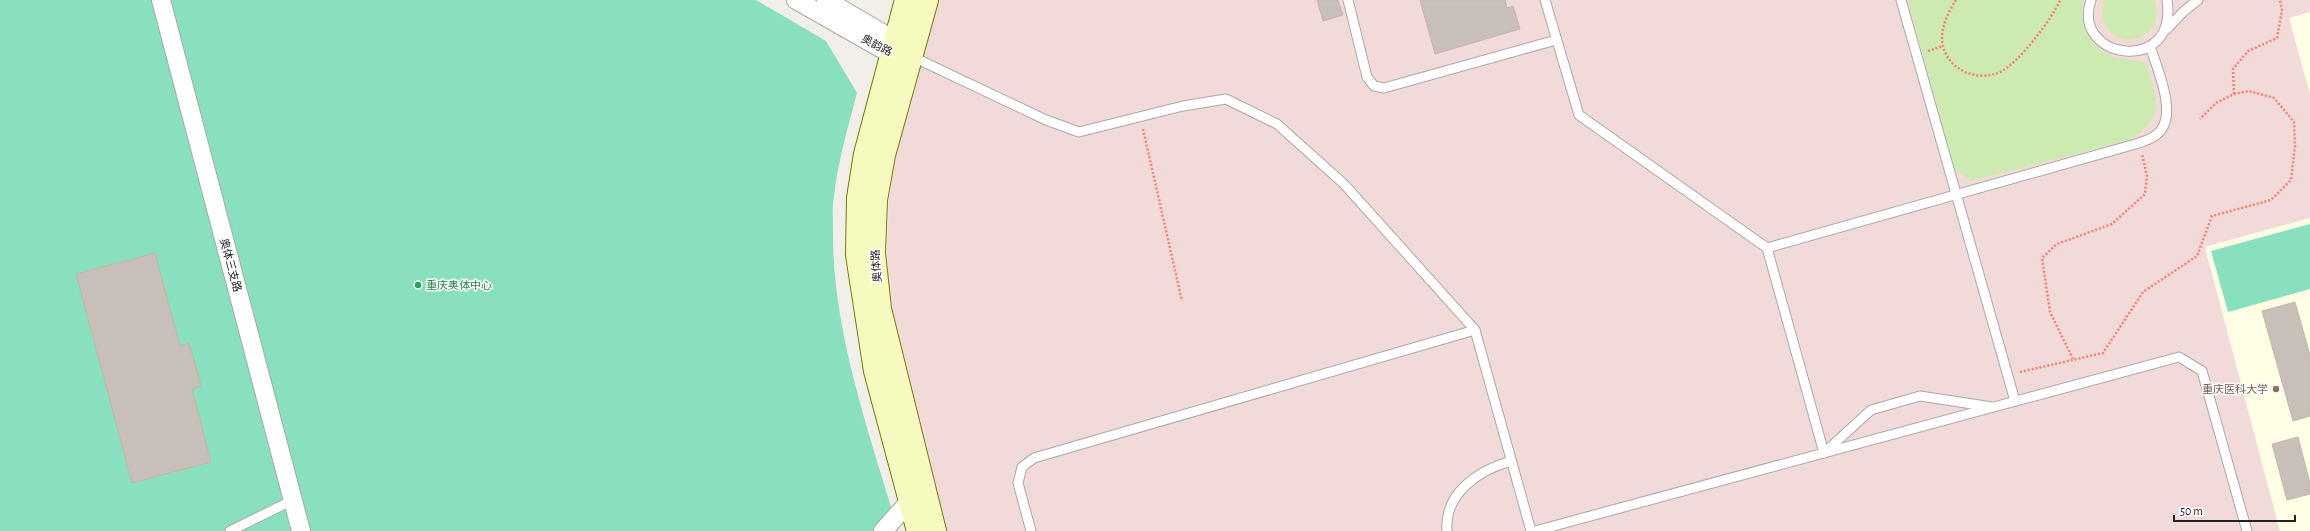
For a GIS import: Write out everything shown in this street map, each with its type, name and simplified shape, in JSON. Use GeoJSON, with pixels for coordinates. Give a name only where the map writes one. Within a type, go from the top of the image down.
{"type":"FeatureCollection","features":[{"type":"Feature","properties":{"kind":"main road","name":"奥体路"},"geometry":{"type":"LineString","coordinates":[[906,0],[899,50],[865,154],[858,198],[857,255],[876,371],[916,494],[936,531]]}},
{"type":"Feature","properties":{"kind":"main road","name":"奥体路"},"geometry":{"type":"LineString","coordinates":[[899,50],[927,0]]}},
{"type":"Feature","properties":{"kind":"main road","name":"奥体路"},"geometry":{"type":"LineString","coordinates":[[916,494],[918,531]]}},
{"type":"Feature","properties":{"kind":"street","name":"奥体三支路"},"geometry":{"type":"LineString","coordinates":[[161,0],[301,531]]}},
{"type":"Feature","properties":{"kind":"street","name":"奥韵路"},"geometry":{"type":"LineString","coordinates":[[796,0],[899,50]]}},
{"type":"Feature","properties":{"kind":"street","name":"奥韵路"},"geometry":{"type":"LineString","coordinates":[[826,0],[899,50]]}},
{"type":"Feature","properties":{"kind":"street"},"geometry":{"type":"LineString","coordinates":[[883,531],[916,494]]}},
{"type":"Feature","properties":{"kind":"lane"},"geometry":{"type":"LineString","coordinates":[[1348,0],[1367,77],[1374,86],[1384,88],[1556,40]]}},
{"type":"Feature","properties":{"kind":"lane"},"geometry":{"type":"LineString","coordinates":[[1545,0],[1579,115],[1767,248],[1824,453]]}},
{"type":"Feature","properties":{"kind":"lane"},"geometry":{"type":"LineString","coordinates":[[1901,0],[2015,401]]}},
{"type":"Feature","properties":{"kind":"lane"},"geometry":{"type":"LineString","coordinates":[[2091,0],[2089,19],[2093,31],[2102,42],[2112,49],[2125,53],[2138,52],[2150,46],[2184,11],[2198,0]]}},
{"type":"Feature","properties":{"kind":"lane"},"geometry":{"type":"LineString","coordinates":[[2160,37],[2167,26],[2169,13],[2167,0]]}},
{"type":"Feature","properties":{"kind":"lane"},"geometry":{"type":"LineString","coordinates":[[1767,248],[1956,196],[2139,143],[2157,135],[2166,121],[2168,107],[2150,46]]}},
{"type":"Feature","properties":{"kind":"lane"},"geometry":{"type":"LineString","coordinates":[[899,50],[1046,120],[1079,132],[1140,117],[1226,99],[1277,124],[1344,184],[1475,330],[1531,531]]}},
{"type":"Feature","properties":{"kind":"lane"},"geometry":{"type":"LineString","coordinates":[[1031,531],[1018,483],[1022,467],[1034,458],[1475,330]]}},
{"type":"Feature","properties":{"kind":"lane"},"geometry":{"type":"LineString","coordinates":[[1535,531],[2179,356],[2202,371],[2247,531]]}},
{"type":"Feature","properties":{"kind":"lane"},"geometry":{"type":"LineString","coordinates":[[1824,453],[1871,410],[1920,396],[1992,407]]}},
{"type":"Feature","properties":{"kind":"lane"},"geometry":{"type":"LineString","coordinates":[[1447,531],[1451,505],[1462,487],[1479,473],[1511,461]]}},
{"type":"Feature","properties":{"kind":"lane"},"geometry":{"type":"LineString","coordinates":[[230,531],[293,500]]}},
{"type":"Feature","properties":{"kind":"path"},"geometry":{"type":"LineString","coordinates":[[1956,0],[1949,11],[1944,28],[1943,46],[1949,59],[1960,69],[1972,76],[1978,76],[2000,72],[2019,58],[2060,0]]}},
{"type":"Feature","properties":{"kind":"path"},"geometry":{"type":"LineString","coordinates":[[2234,94],[2233,70],[2248,51],[2277,38],[2282,10],[2280,0]]}},
{"type":"Feature","properties":{"kind":"path"},"geometry":{"type":"LineString","coordinates":[[2008,375],[2103,353],[2143,292],[2197,256],[2212,216],[2271,200],[2291,180],[2295,146],[2294,122],[2274,98],[2249,91],[2234,94],[2216,103],[2200,119]]}},
{"type":"Feature","properties":{"kind":"path"},"geometry":{"type":"LineString","coordinates":[[1140,117],[1182,301]]}},
{"type":"Feature","properties":{"kind":"path"},"geometry":{"type":"LineString","coordinates":[[2073,359],[2050,312],[2042,258],[2057,244],[2112,224],[2145,194],[2147,176],[2139,143]]}},
{"type":"Feature","properties":{"kind":"shaded area"},"geometry":{"type":"Polygon","coordinates":[[[936,0],[2310,0],[2310,12],[2290,19],[2310,94],[2310,218],[2205,247],[2280,531],[947,531],[903,369],[890,309],[887,251],[889,199],[895,155],[914,93],[936,0]]]}},
{"type":"Feature","properties":{"kind":"shaded area"},"geometry":{"type":"Polygon","coordinates":[[[2310,12],[2310,94],[2289,18],[2310,12]]]}},
{"type":"Feature","properties":{"kind":"shaded area","name":"重庆医科大学"},"geometry":{"type":"Polygon","coordinates":[[[2310,218],[2310,531],[2280,531],[2205,247],[2310,218]]]}},
{"type":"Feature","properties":{"kind":"green space","name":"重庆奥体中心"},"geometry":{"type":"Polygon","coordinates":[[[0,0],[756,0],[826,41],[857,93],[841,157],[833,204],[834,268],[839,307],[846,345],[865,420],[898,531],[0,531],[0,0]]]}},
{"type":"Feature","properties":{"kind":"green space"},"geometry":{"type":"Polygon","coordinates":[[[1908,0],[2083,0],[2082,10],[2085,28],[2094,43],[2100,49],[2117,58],[2140,61],[2147,64],[2155,97],[2156,106],[2154,114],[2150,122],[2142,131],[2131,139],[1972,181],[1955,170],[1908,0]]]}},
{"type":"Feature","properties":{"kind":"green space"},"geometry":{"type":"Polygon","coordinates":[[[2105,0],[2154,0],[2157,12],[2155,22],[2149,31],[2141,37],[2131,40],[2122,39],[2112,34],[2105,24],[2102,9],[2105,0]]]}},
{"type":"Feature","properties":{"kind":"green space"},"geometry":{"type":"Polygon","coordinates":[[[2310,224],[2310,289],[2228,312],[2211,251],[2310,224]]]}},
{"type":"Feature","properties":{"kind":"building"},"geometry":{"type":"Polygon","coordinates":[[[1317,0],[1338,0],[1343,15],[1323,21],[1317,0]]]}},
{"type":"Feature","properties":{"kind":"building"},"geometry":{"type":"Polygon","coordinates":[[[1420,0],[1505,0],[1507,8],[1513,6],[1520,29],[1435,54],[1420,0]]]}},
{"type":"Feature","properties":{"kind":"building"},"geometry":{"type":"Polygon","coordinates":[[[155,253],[180,346],[189,343],[198,374],[201,386],[192,389],[211,462],[132,483],[76,274],[155,253]]]}},
{"type":"Feature","properties":{"kind":"building"},"geometry":{"type":"Polygon","coordinates":[[[2295,302],[2310,355],[2310,416],[2293,421],[2262,311],[2295,302]]]}},
{"type":"Feature","properties":{"kind":"building"},"geometry":{"type":"Polygon","coordinates":[[[2298,437],[2310,483],[2310,494],[2287,500],[2272,444],[2298,437]]]}},
{"type":"Feature","properties":{"kind":"place","name":"重庆奥体中心"},"geometry":{"type":"Point","coordinates":[418,285]}},
{"type":"Feature","properties":{"kind":"place","name":"重庆医科大学"},"geometry":{"type":"Point","coordinates":[2276,389]}}]}
